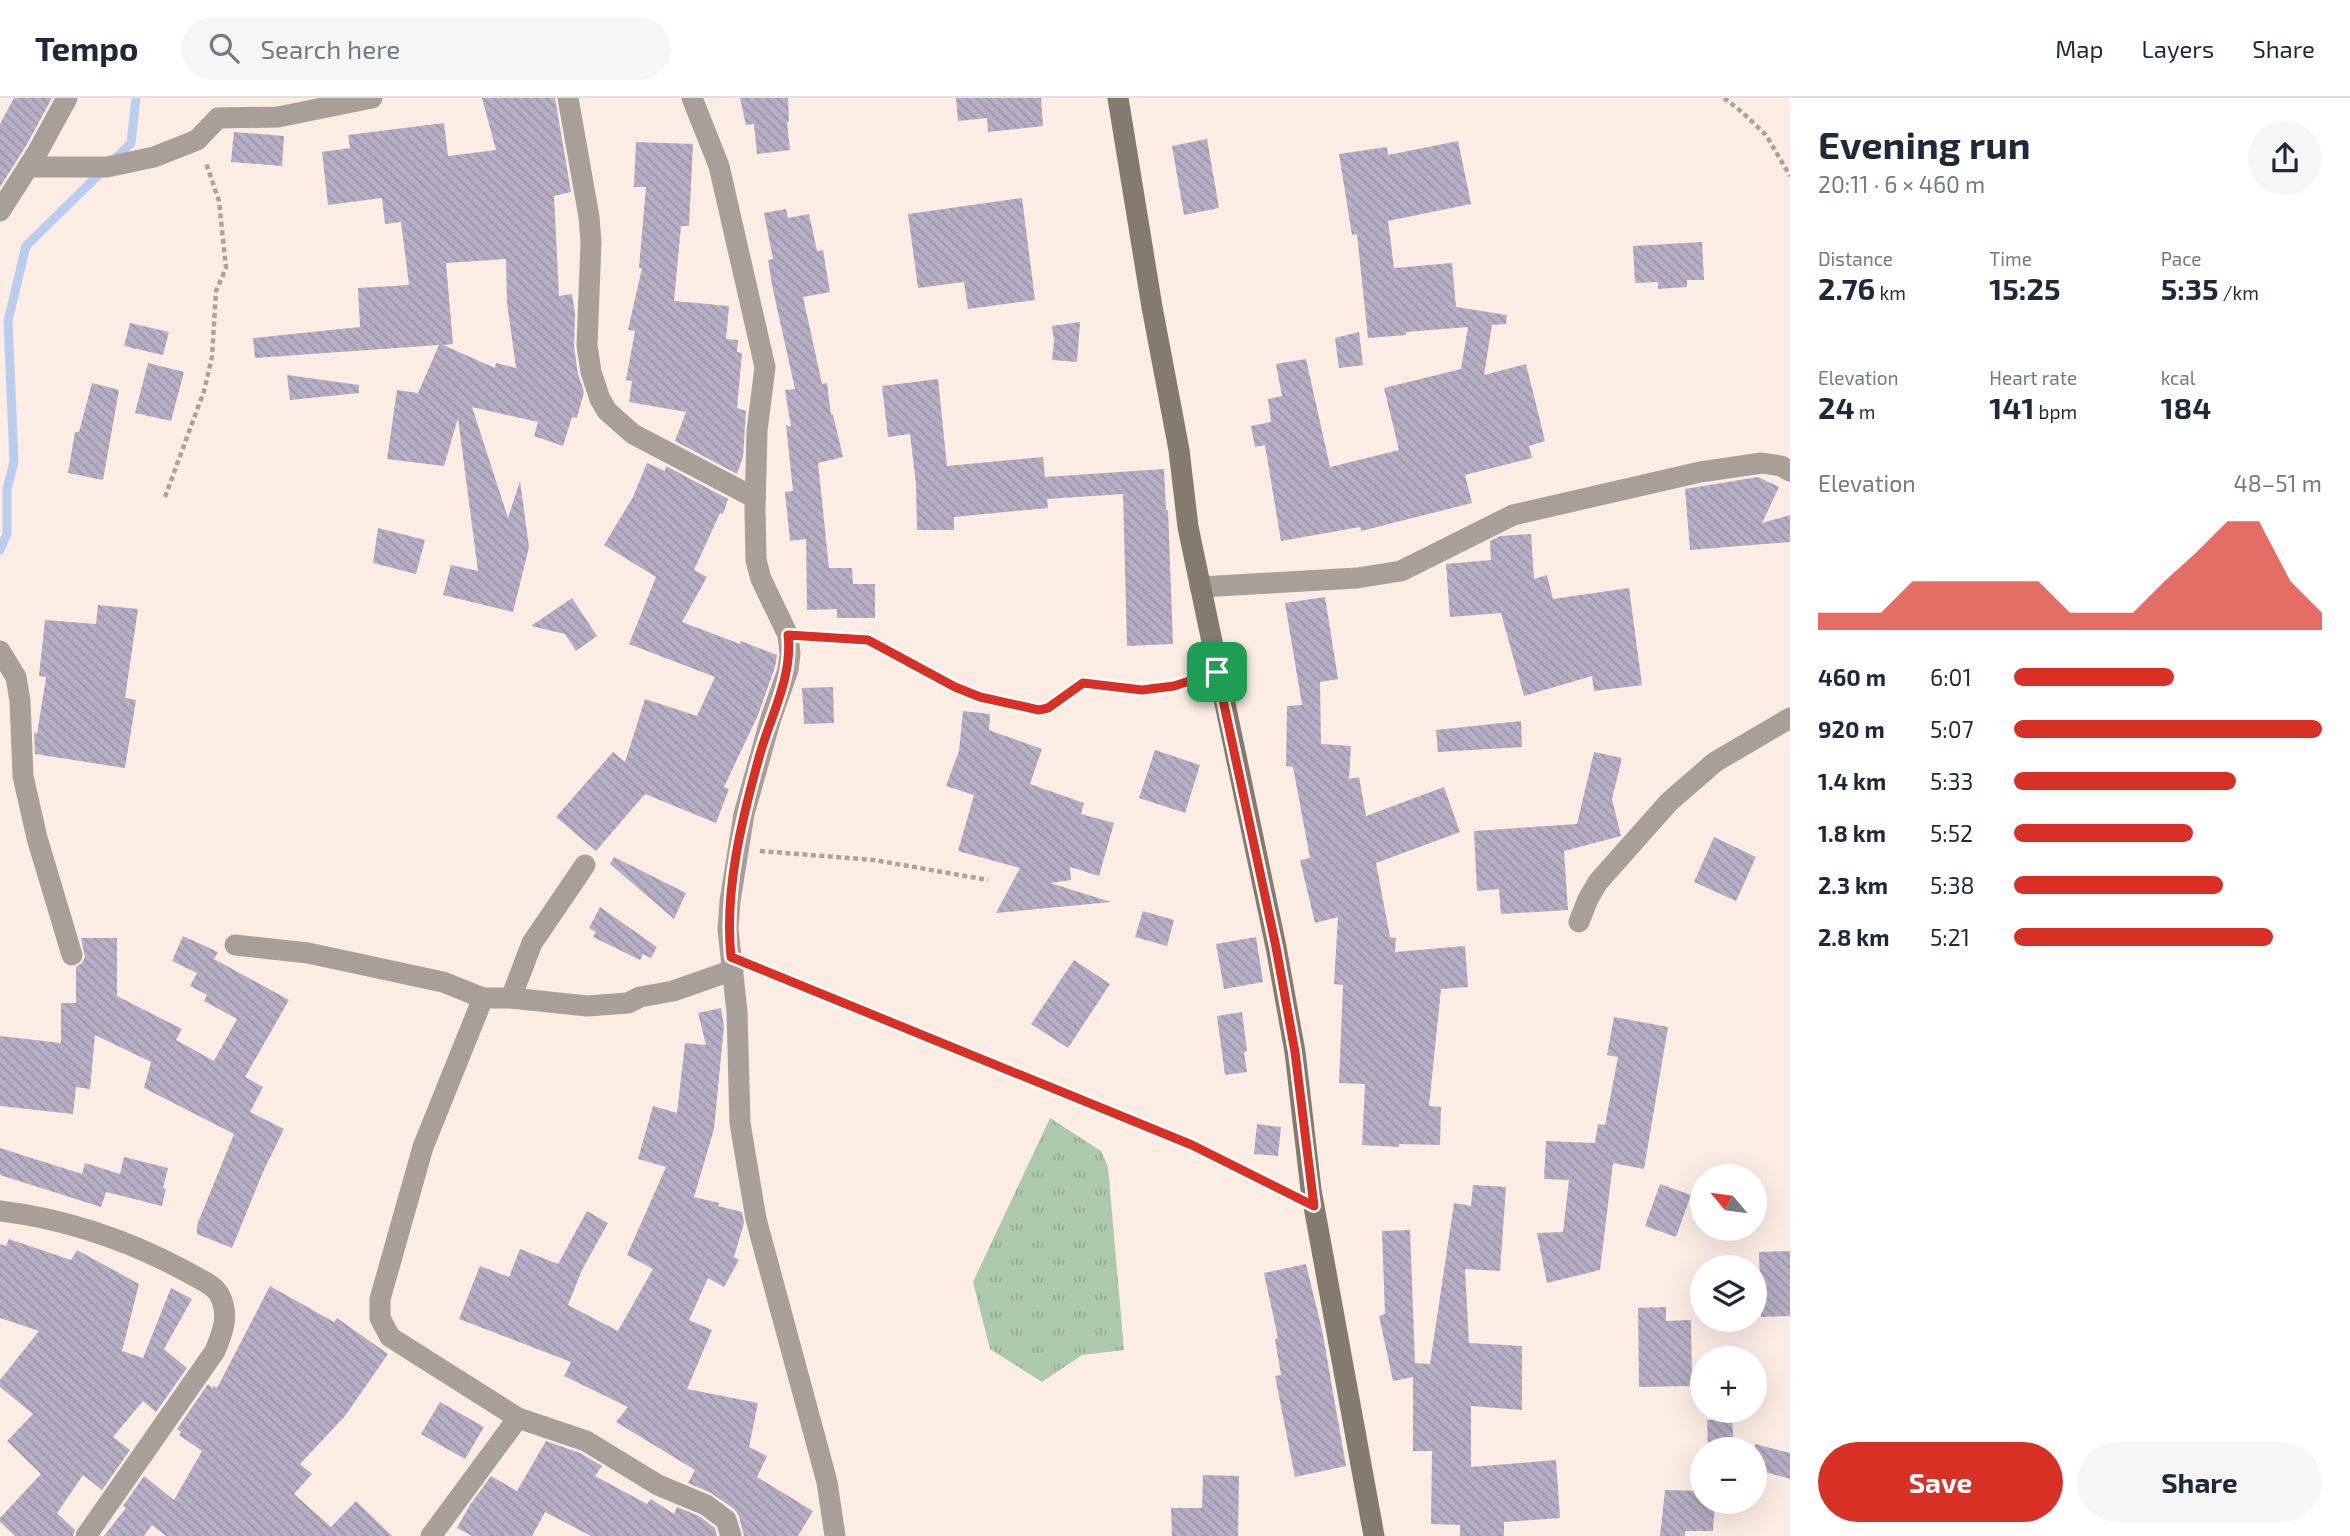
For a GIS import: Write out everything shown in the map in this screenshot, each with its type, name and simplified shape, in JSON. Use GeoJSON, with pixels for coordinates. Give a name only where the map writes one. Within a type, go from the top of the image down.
{"type":"FeatureCollection","features":[{"type":"Feature","properties":{"kind":"street"},"geometry":{"type":"LineString","coordinates":[[0,211],[29,167],[66,98]]}},
{"type":"Feature","properties":{"kind":"street"},"geometry":{"type":"LineString","coordinates":[[29,167],[107,167],[154,157],[197,139],[218,118],[278,117],[372,98]]}},
{"type":"Feature","properties":{"kind":"street"},"geometry":{"type":"LineString","coordinates":[[568,98],[589,217],[591,242],[587,345],[591,372],[600,399],[607,411],[633,434],[755,498]]}},
{"type":"Feature","properties":{"kind":"street"},"geometry":{"type":"LineString","coordinates":[[692,98],[719,166],[765,367],[757,431],[757,560],[761,579],[788,635],[790,654],[788,670],[760,754],[744,814],[728,929],[737,1012],[740,1123],[756,1219],[827,1482],[835,1536]]}},
{"type":"Feature","properties":{"kind":"street"},"geometry":{"type":"LineString","coordinates":[[1118,98],[1152,307],[1179,450],[1188,527],[1276,947],[1295,1052],[1314,1206],[1374,1536]]}},
{"type":"Feature","properties":{"kind":"street"},"geometry":{"type":"LineString","coordinates":[[1200,587],[1357,579],[1401,571],[1513,515],[1700,472],[1762,463],[1790,471]]}},
{"type":"Feature","properties":{"kind":"street"},"geometry":{"type":"LineString","coordinates":[[0,650],[16,677],[20,701],[23,776],[37,838],[72,955]]}},
{"type":"Feature","properties":{"kind":"street"},"geometry":{"type":"LineString","coordinates":[[1579,922],[1598,882],[1669,802],[1715,762],[1790,718]]}},
{"type":"Feature","properties":{"kind":"street"},"geometry":{"type":"LineString","coordinates":[[511,998],[532,943],[585,864]]}},
{"type":"Feature","properties":{"kind":"street"},"geometry":{"type":"LineString","coordinates":[[235,945],[308,953],[443,982],[483,998],[511,998],[587,1006],[628,1003],[640,997],[673,991],[732,964]]}},
{"type":"Feature","properties":{"kind":"street"},"geometry":{"type":"LineString","coordinates":[[483,998],[423,1147],[380,1298],[380,1318],[390,1336],[518,1418],[586,1441],[658,1485],[706,1505],[726,1520],[732,1536]]}},
{"type":"Feature","properties":{"kind":"street"},"geometry":{"type":"LineString","coordinates":[[0,1211],[34,1215],[105,1236],[160,1257],[210,1285],[221,1297],[226,1323],[215,1351],[86,1536]]}},
{"type":"Feature","properties":{"kind":"street"},"geometry":{"type":"LineString","coordinates":[[431,1536],[518,1418]]}},
{"type":"Feature","properties":{"kind":"path"},"geometry":{"type":"LineString","coordinates":[[1724,98],[1766,135],[1790,176]]}},
{"type":"Feature","properties":{"kind":"path"},"geometry":{"type":"LineString","coordinates":[[165,497],[204,391],[212,357],[216,291],[226,268],[216,188],[197,139]]}},
{"type":"Feature","properties":{"kind":"path"},"geometry":{"type":"LineString","coordinates":[[788,635],[868,640],[955,687],[980,697],[1039,710],[1048,708],[1083,683],[1142,690],[1174,686],[1217,672]]}},
{"type":"Feature","properties":{"kind":"path"},"geometry":{"type":"LineString","coordinates":[[738,849],[874,860],[988,880]]}},
{"type":"Feature","properties":{"kind":"path"},"geometry":{"type":"LineString","coordinates":[[732,964],[1192,1145],[1314,1206]]}},
{"type":"Feature","properties":{"kind":"green space"},"geometry":{"type":"Polygon","coordinates":[[[1050,1118],[1101,1151],[1108,1167],[1124,1350],[1082,1355],[1042,1382],[990,1349],[973,1282],[1050,1118]]]}},
{"type":"Feature","properties":{"kind":"building"},"geometry":{"type":"Polygon","coordinates":[[[14,98],[52,98],[0,187],[0,124],[14,98]]]}},
{"type":"Feature","properties":{"kind":"building"},"geometry":{"type":"Polygon","coordinates":[[[482,98],[555,98],[571,192],[554,196],[559,296],[572,294],[575,313],[574,347],[584,392],[577,418],[572,417],[563,446],[534,436],[538,422],[472,407],[508,518],[520,481],[529,547],[513,612],[443,595],[451,565],[478,571],[458,418],[444,466],[387,459],[397,390],[418,393],[439,345],[255,358],[253,338],[360,327],[358,288],[409,285],[401,222],[385,224],[382,198],[328,205],[322,152],[350,148],[348,135],[444,123],[448,156],[496,150],[482,98]],[[506,259],[446,263],[453,344],[443,345],[495,368],[496,363],[516,368],[507,303],[506,259]]]}},
{"type":"Feature","properties":{"kind":"building"},"geometry":{"type":"Polygon","coordinates":[[[740,98],[788,98],[790,150],[757,154],[754,124],[746,125],[740,98]]]}},
{"type":"Feature","properties":{"kind":"building"},"geometry":{"type":"Polygon","coordinates":[[[956,98],[1041,98],[1043,126],[988,132],[987,118],[958,121],[956,98]]]}},
{"type":"Feature","properties":{"kind":"building"},"geometry":{"type":"Polygon","coordinates":[[[234,132],[284,136],[282,166],[231,162],[234,132]]]}},
{"type":"Feature","properties":{"kind":"building"},"geometry":{"type":"Polygon","coordinates":[[[1207,139],[1219,208],[1184,215],[1172,146],[1207,139]]]}},
{"type":"Feature","properties":{"kind":"building"},"geometry":{"type":"Polygon","coordinates":[[[1458,141],[1471,204],[1388,221],[1394,268],[1452,263],[1456,307],[1507,315],[1506,324],[1492,325],[1484,375],[1526,364],[1545,441],[1529,446],[1532,458],[1465,475],[1472,503],[1361,531],[1360,527],[1281,541],[1265,445],[1255,447],[1251,426],[1271,422],[1268,399],[1282,396],[1276,364],[1306,359],[1330,467],[1399,450],[1384,388],[1461,369],[1468,327],[1368,338],[1357,234],[1352,235],[1339,154],[1387,147],[1388,155],[1458,141]]]}},
{"type":"Feature","properties":{"kind":"building"},"geometry":{"type":"Polygon","coordinates":[[[636,142],[693,144],[689,226],[681,226],[674,301],[729,306],[726,339],[738,340],[737,352],[742,353],[737,408],[746,411],[743,457],[737,474],[675,441],[686,412],[629,402],[632,381],[626,380],[635,331],[628,330],[642,268],[639,268],[646,187],[634,187],[636,142]]]}},
{"type":"Feature","properties":{"kind":"building"},"geometry":{"type":"Polygon","coordinates":[[[1022,198],[1035,300],[968,309],[964,282],[918,288],[908,214],[1022,198]]]}},
{"type":"Feature","properties":{"kind":"building"},"geometry":{"type":"Polygon","coordinates":[[[786,209],[788,218],[809,214],[817,251],[823,250],[830,292],[803,297],[822,384],[827,383],[831,415],[843,457],[818,463],[829,568],[852,568],[853,584],[875,584],[875,618],[837,618],[837,609],[807,610],[806,539],[790,541],[785,492],[793,491],[786,425],[791,427],[785,390],[795,389],[773,290],[768,260],[773,259],[764,213],[786,209]]]}},
{"type":"Feature","properties":{"kind":"building"},"geometry":{"type":"Polygon","coordinates":[[[1702,242],[1704,280],[1687,280],[1687,287],[1658,289],[1658,282],[1635,283],[1633,246],[1702,242]]]}},
{"type":"Feature","properties":{"kind":"building"},"geometry":{"type":"Polygon","coordinates":[[[1080,322],[1077,362],[1052,360],[1052,326],[1080,322]]]}},
{"type":"Feature","properties":{"kind":"building"},"geometry":{"type":"Polygon","coordinates":[[[130,323],[169,332],[163,355],[124,346],[130,323]]]}},
{"type":"Feature","properties":{"kind":"building"},"geometry":{"type":"Polygon","coordinates":[[[1359,332],[1363,365],[1339,368],[1335,338],[1359,332]]]}},
{"type":"Feature","properties":{"kind":"building"},"geometry":{"type":"Polygon","coordinates":[[[148,363],[184,372],[171,421],[135,413],[148,363]]]}},
{"type":"Feature","properties":{"kind":"building"},"geometry":{"type":"Polygon","coordinates":[[[287,375],[359,385],[359,393],[290,400],[287,375]]]}},
{"type":"Feature","properties":{"kind":"building"},"geometry":{"type":"Polygon","coordinates":[[[938,379],[947,466],[1043,457],[1045,477],[1164,469],[1173,644],[1127,646],[1123,494],[1047,499],[1048,508],[954,517],[954,530],[917,530],[916,484],[910,434],[888,437],[882,386],[938,379]]]}},
{"type":"Feature","properties":{"kind":"building"},"geometry":{"type":"Polygon","coordinates":[[[92,383],[119,390],[103,480],[68,473],[75,432],[79,432],[92,383]]]}},
{"type":"Feature","properties":{"kind":"building"},"geometry":{"type":"Polygon","coordinates":[[[647,463],[665,471],[666,466],[728,499],[694,570],[707,577],[682,622],[777,655],[758,715],[724,787],[729,789],[716,823],[645,794],[596,851],[556,817],[613,752],[625,762],[645,699],[697,716],[715,677],[629,644],[656,577],[604,545],[633,497],[647,463]]]}},
{"type":"Feature","properties":{"kind":"building"},"geometry":{"type":"Polygon","coordinates":[[[1758,477],[1779,487],[1762,523],[1790,515],[1790,542],[1690,550],[1685,489],[1758,477]]]}},
{"type":"Feature","properties":{"kind":"building"},"geometry":{"type":"Polygon","coordinates":[[[378,528],[425,540],[416,574],[373,563],[378,528]]]}},
{"type":"Feature","properties":{"kind":"building"},"geometry":{"type":"Polygon","coordinates":[[[1531,534],[1534,579],[1547,575],[1553,599],[1629,588],[1642,685],[1594,691],[1592,676],[1524,696],[1501,613],[1450,617],[1446,564],[1491,560],[1490,541],[1500,536],[1531,534]]]}},
{"type":"Feature","properties":{"kind":"building"},"geometry":{"type":"Polygon","coordinates":[[[1325,597],[1338,679],[1320,682],[1321,744],[1351,746],[1349,779],[1359,777],[1366,816],[1444,787],[1460,832],[1376,863],[1390,937],[1396,938],[1395,952],[1465,946],[1468,987],[1441,989],[1429,1106],[1441,1107],[1440,1145],[1362,1145],[1365,1084],[1339,1083],[1343,985],[1334,984],[1338,917],[1315,923],[1300,860],[1310,858],[1293,767],[1286,766],[1287,706],[1302,705],[1285,603],[1325,597]]]}},
{"type":"Feature","properties":{"kind":"building"},"geometry":{"type":"Polygon","coordinates":[[[572,598],[597,636],[576,651],[565,634],[531,626],[572,598]]]}},
{"type":"Feature","properties":{"kind":"building"},"geometry":{"type":"Polygon","coordinates":[[[98,605],[138,609],[125,698],[136,700],[125,768],[35,754],[34,732],[37,734],[46,677],[39,676],[45,620],[96,624],[98,605]]]}},
{"type":"Feature","properties":{"kind":"building"},"geometry":{"type":"Polygon","coordinates":[[[833,687],[834,723],[804,724],[802,688],[833,687]]]}},
{"type":"Feature","properties":{"kind":"building"},"geometry":{"type":"Polygon","coordinates":[[[963,711],[990,714],[989,730],[1042,749],[1030,784],[1084,803],[1081,814],[1114,823],[1099,876],[1070,867],[1071,880],[1050,883],[1111,902],[996,913],[1020,868],[958,851],[974,795],[946,786],[959,751],[963,711]]]}},
{"type":"Feature","properties":{"kind":"building"},"geometry":{"type":"Polygon","coordinates":[[[1521,721],[1522,747],[1438,752],[1436,730],[1521,721]]]}},
{"type":"Feature","properties":{"kind":"building"},"geometry":{"type":"Polygon","coordinates":[[[1155,750],[1200,765],[1185,813],[1139,798],[1155,750]]]}},
{"type":"Feature","properties":{"kind":"building"},"geometry":{"type":"Polygon","coordinates":[[[1594,752],[1622,758],[1612,799],[1621,836],[1564,851],[1568,910],[1501,914],[1499,889],[1477,891],[1474,831],[1577,824],[1594,752]]]}},
{"type":"Feature","properties":{"kind":"building"},"geometry":{"type":"Polygon","coordinates":[[[1714,837],[1756,857],[1736,901],[1694,882],[1714,837]]]}},
{"type":"Feature","properties":{"kind":"building"},"geometry":{"type":"Polygon","coordinates":[[[614,857],[686,893],[674,919],[610,864],[614,857]]]}},
{"type":"Feature","properties":{"kind":"building"},"geometry":{"type":"Polygon","coordinates":[[[600,907],[657,947],[651,958],[643,954],[640,960],[593,937],[596,932],[589,928],[600,907]]]}},
{"type":"Feature","properties":{"kind":"building"},"geometry":{"type":"Polygon","coordinates":[[[1143,911],[1174,920],[1167,946],[1135,937],[1143,911]]]}},
{"type":"Feature","properties":{"kind":"building"},"geometry":{"type":"Polygon","coordinates":[[[183,936],[218,952],[214,959],[289,1000],[245,1077],[263,1087],[250,1112],[284,1129],[232,1248],[197,1234],[197,1225],[234,1134],[144,1088],[151,1062],[95,1035],[90,1089],[76,1087],[73,1114],[0,1106],[0,1036],[61,1043],[61,1003],[76,1003],[76,967],[85,957],[81,938],[117,938],[117,996],[182,1029],[176,1040],[214,1061],[237,1019],[204,1001],[207,995],[190,986],[197,973],[172,961],[183,936]]]}},
{"type":"Feature","properties":{"kind":"building"},"geometry":{"type":"Polygon","coordinates":[[[1256,937],[1263,982],[1224,989],[1216,944],[1256,937]]]}},
{"type":"Feature","properties":{"kind":"building"},"geometry":{"type":"Polygon","coordinates":[[[1074,960],[1110,984],[1068,1048],[1031,1024],[1074,960]]]}},
{"type":"Feature","properties":{"kind":"building"},"geometry":{"type":"Polygon","coordinates":[[[721,1008],[724,1026],[714,1129],[694,1197],[742,1212],[744,1223],[734,1257],[739,1260],[724,1287],[708,1278],[689,1320],[712,1330],[687,1389],[758,1403],[749,1447],[767,1456],[757,1477],[813,1511],[798,1536],[744,1536],[739,1516],[734,1509],[711,1493],[688,1483],[695,1470],[616,1422],[628,1407],[564,1376],[571,1362],[459,1319],[480,1266],[509,1277],[520,1249],[558,1264],[587,1211],[608,1223],[582,1270],[568,1305],[618,1331],[653,1269],[627,1255],[666,1167],[638,1159],[653,1106],[677,1113],[685,1043],[706,1045],[698,1013],[721,1008]]]}},
{"type":"Feature","properties":{"kind":"building"},"geometry":{"type":"Polygon","coordinates":[[[1242,1012],[1247,1072],[1225,1075],[1217,1016],[1242,1012]]]}},
{"type":"Feature","properties":{"kind":"building"},"geometry":{"type":"Polygon","coordinates":[[[1614,1017],[1668,1027],[1644,1169],[1613,1163],[1600,1270],[1547,1283],[1537,1233],[1563,1232],[1569,1180],[1544,1179],[1546,1141],[1595,1143],[1598,1124],[1605,1125],[1618,1057],[1607,1055],[1614,1017]]]}},
{"type":"Feature","properties":{"kind":"building"},"geometry":{"type":"Polygon","coordinates":[[[1257,1124],[1281,1127],[1278,1156],[1254,1154],[1257,1124]]]}},
{"type":"Feature","properties":{"kind":"building"},"geometry":{"type":"Polygon","coordinates":[[[0,1148],[82,1174],[85,1163],[120,1174],[124,1157],[168,1168],[162,1206],[106,1192],[101,1207],[0,1175],[0,1148]]]}},
{"type":"Feature","properties":{"kind":"building"},"geometry":{"type":"Polygon","coordinates":[[[1660,1184],[1690,1195],[1676,1237],[1645,1226],[1660,1184]]]}},
{"type":"Feature","properties":{"kind":"building"},"geometry":{"type":"Polygon","coordinates":[[[1473,1185],[1506,1187],[1500,1271],[1465,1269],[1469,1343],[1522,1346],[1522,1410],[1471,1406],[1471,1467],[1556,1460],[1560,1518],[1504,1522],[1504,1536],[1460,1536],[1460,1525],[1431,1524],[1432,1451],[1413,1451],[1413,1377],[1393,1381],[1379,1316],[1385,1314],[1382,1231],[1410,1230],[1415,1363],[1430,1364],[1454,1203],[1471,1206],[1473,1185]]]}},
{"type":"Feature","properties":{"kind":"building"},"geometry":{"type":"Polygon","coordinates":[[[9,1239],[71,1260],[77,1250],[139,1284],[122,1351],[143,1358],[171,1288],[192,1299],[164,1349],[187,1368],[156,1412],[143,1401],[113,1437],[130,1450],[102,1490],[83,1475],[57,1513],[75,1530],[73,1536],[15,1536],[0,1522],[0,1518],[41,1474],[7,1441],[33,1414],[0,1387],[0,1380],[39,1331],[0,1318],[0,1244],[6,1246],[9,1239]]]}},
{"type":"Feature","properties":{"kind":"building"},"geometry":{"type":"Polygon","coordinates":[[[1790,1251],[1790,1316],[1767,1317],[1767,1255],[1759,1255],[1759,1252],[1790,1251]]]}},
{"type":"Feature","properties":{"kind":"building"},"geometry":{"type":"Polygon","coordinates":[[[1306,1264],[1322,1330],[1346,1466],[1295,1477],[1275,1376],[1281,1375],[1275,1339],[1278,1338],[1264,1273],[1306,1264]]]}},
{"type":"Feature","properties":{"kind":"building"},"geometry":{"type":"Polygon","coordinates":[[[270,1286],[334,1322],[337,1318],[388,1354],[345,1416],[300,1464],[312,1474],[294,1494],[331,1527],[356,1501],[392,1536],[166,1536],[152,1525],[144,1536],[104,1536],[126,1508],[123,1506],[144,1476],[174,1500],[202,1451],[179,1435],[181,1432],[177,1429],[208,1384],[217,1388],[270,1286]]]}},
{"type":"Feature","properties":{"kind":"building"},"geometry":{"type":"Polygon","coordinates":[[[1666,1307],[1666,1321],[1690,1320],[1690,1386],[1639,1387],[1638,1308],[1666,1307]]]}},
{"type":"Feature","properties":{"kind":"building"},"geometry":{"type":"Polygon","coordinates":[[[440,1402],[484,1427],[465,1459],[421,1434],[440,1402]]]}},
{"type":"Feature","properties":{"kind":"building"},"geometry":{"type":"Polygon","coordinates":[[[1707,1423],[1732,1423],[1733,1437],[1708,1437],[1707,1423]]]}},
{"type":"Feature","properties":{"kind":"building"},"geometry":{"type":"Polygon","coordinates":[[[546,1441],[580,1453],[602,1466],[595,1476],[647,1504],[651,1499],[674,1514],[677,1507],[699,1516],[715,1528],[717,1536],[591,1536],[545,1512],[532,1536],[472,1536],[457,1528],[491,1476],[517,1491],[546,1441]]]}},
{"type":"Feature","properties":{"kind":"building"},"geometry":{"type":"Polygon","coordinates":[[[1767,1447],[1790,1453],[1790,1479],[1767,1472],[1767,1447]]]}},
{"type":"Feature","properties":{"kind":"building"},"geometry":{"type":"Polygon","coordinates":[[[1203,1475],[1239,1476],[1238,1536],[1172,1536],[1171,1508],[1202,1508],[1203,1475]]]}},
{"type":"Feature","properties":{"kind":"building"},"geometry":{"type":"Polygon","coordinates":[[[1665,1490],[1690,1491],[1690,1514],[1714,1514],[1713,1531],[1685,1531],[1685,1536],[1660,1536],[1665,1490]]]}},
{"type":"Feature","properties":{"kind":"waterway"},"geometry":{"type":"LineString","coordinates":[[0,550],[7,534],[7,489],[14,462],[8,321],[26,246],[131,143],[136,98]]}},
{"type":"Feature","properties":{"kind":"route"},"geometry":{"type":"LineString","coordinates":[[788,635],[868,640],[955,687],[980,697],[1039,710],[1048,708],[1083,683],[1142,690],[1174,686],[1217,672],[1276,947],[1295,1052],[1314,1206],[1192,1145],[731,957],[728,929],[730,901],[744,814],[771,718],[788,670],[788,635]]}}]}
